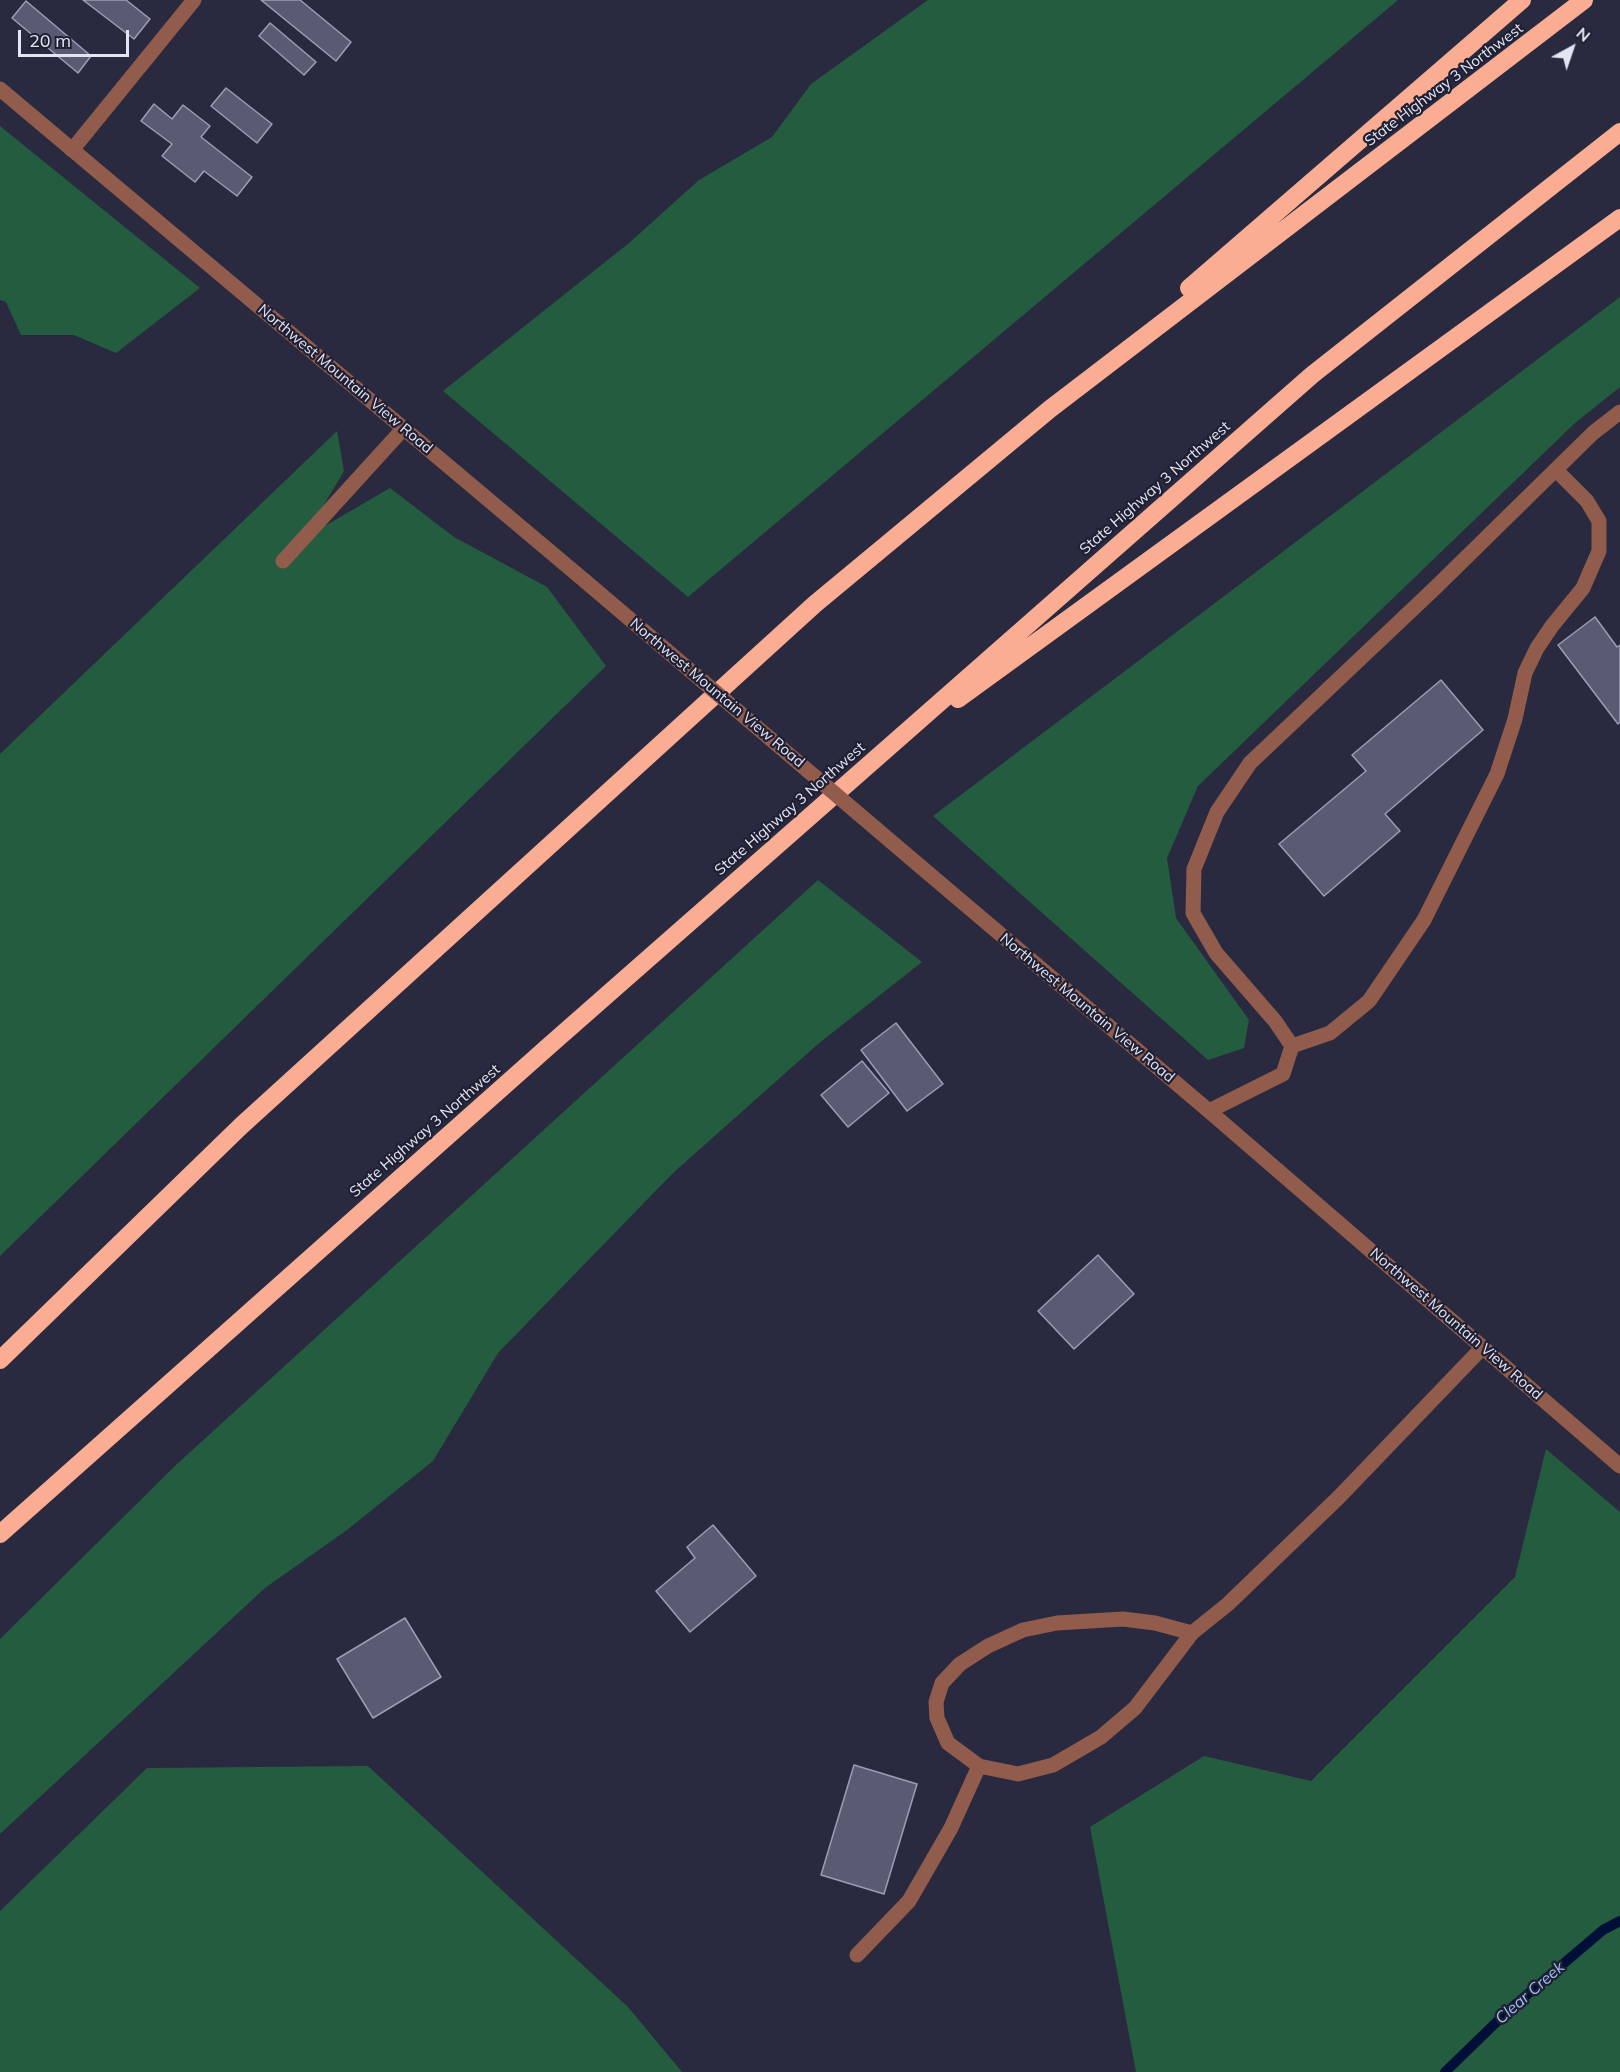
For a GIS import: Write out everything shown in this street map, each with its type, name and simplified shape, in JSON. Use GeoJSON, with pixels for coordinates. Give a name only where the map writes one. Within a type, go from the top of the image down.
{"type":"FeatureCollection","features":[{"type":"Feature","properties":{"kind":"highway"},"geometry":{"type":"LineString","coordinates":[[1050,410],[1522,0]]}},
{"type":"Feature","properties":{"kind":"highway","name":"State Highway 3 Northwest"},"geometry":{"type":"LineString","coordinates":[[0,1360],[241,1126],[815,604],[1050,410],[1584,0]]}},
{"type":"Feature","properties":{"kind":"highway","name":"State Highway 3 Northwest"},"geometry":{"type":"LineString","coordinates":[[0,1534],[867,765],[1312,375],[1620,132]]}},
{"type":"Feature","properties":{"kind":"highway"},"geometry":{"type":"LineString","coordinates":[[867,765],[1620,218]]}},
{"type":"Feature","properties":{"kind":"street"},"geometry":{"type":"LineString","coordinates":[[72,150],[194,0]]}},
{"type":"Feature","properties":{"kind":"street","name":"Northwest Mountain View Road"},"geometry":{"type":"LineString","coordinates":[[0,89],[404,428],[1209,1111],[1620,1466]]}},
{"type":"Feature","properties":{"kind":"street"},"geometry":{"type":"LineString","coordinates":[[1292,1046],[1275,1021],[1216,953],[1193,913],[1194,869],[1217,812],[1250,763],[1436,587],[1593,433],[1620,412]]}},
{"type":"Feature","properties":{"kind":"street"},"geometry":{"type":"LineString","coordinates":[[283,561],[404,428]]}},
{"type":"Feature","properties":{"kind":"street"},"geometry":{"type":"LineString","coordinates":[[1292,1046],[1330,1033],[1369,1001],[1424,920],[1497,774],[1515,719],[1525,672],[1547,633],[1583,588],[1599,552],[1599,521],[1587,501],[1556,470]]}},
{"type":"Feature","properties":{"kind":"street"},"geometry":{"type":"LineString","coordinates":[[1209,1111],[1283,1074],[1292,1046]]}},
{"type":"Feature","properties":{"kind":"street"},"geometry":{"type":"LineString","coordinates":[[1192,1633],[1155,1623],[1123,1619],[1057,1623],[1023,1630],[988,1646],[960,1664],[942,1683],[936,1702],[937,1718],[948,1743],[979,1766],[1018,1774],[1053,1765],[1101,1737],[1135,1708],[1192,1633],[1228,1604],[1339,1497],[1483,1347]]}},
{"type":"Feature","properties":{"kind":"street"},"geometry":{"type":"LineString","coordinates":[[857,1955],[909,1901],[951,1828],[979,1766]]}},
{"type":"Feature","properties":{"kind":"green space"},"geometry":{"type":"Polygon","coordinates":[[[928,0],[1398,0],[688,597],[443,391],[629,243],[699,180],[772,137],[811,84],[928,0]]]}},
{"type":"Feature","properties":{"kind":"green space"},"geometry":{"type":"Polygon","coordinates":[[[0,126],[200,288],[116,353],[74,335],[21,335],[6,302],[0,300],[0,126]]]}},
{"type":"Feature","properties":{"kind":"green space"},"geometry":{"type":"Polygon","coordinates":[[[1620,297],[1620,387],[1575,423],[1198,786],[1167,858],[1176,918],[1249,1020],[1244,1048],[1208,1060],[933,816],[1620,297]]]}},
{"type":"Feature","properties":{"kind":"green space"},"geometry":{"type":"Polygon","coordinates":[[[337,431],[344,471],[304,538],[390,488],[454,537],[547,587],[606,666],[0,1256],[0,754],[337,431]]]}},
{"type":"Feature","properties":{"kind":"green space"},"geometry":{"type":"Polygon","coordinates":[[[818,880],[922,962],[818,1044],[673,1173],[498,1353],[433,1461],[347,1530],[265,1588],[0,1834],[0,1639],[177,1464],[818,880]]]}},
{"type":"Feature","properties":{"kind":"green space"},"geometry":{"type":"Polygon","coordinates":[[[1546,1449],[1620,1512],[1620,2072],[1136,2072],[1090,1827],[1204,1756],[1311,1781],[1515,1577],[1546,1449]]]}},
{"type":"Feature","properties":{"kind":"green space"},"geometry":{"type":"Polygon","coordinates":[[[368,1766],[628,2007],[682,2072],[0,2072],[0,1911],[147,1768],[368,1766]]]}},
{"type":"Feature","properties":{"kind":"building"},"geometry":{"type":"Polygon","coordinates":[[[83,0],[126,0],[150,19],[134,39],[83,0]]]}},
{"type":"Feature","properties":{"kind":"building"},"geometry":{"type":"Polygon","coordinates":[[[261,0],[300,0],[351,42],[336,61],[261,0]]]}},
{"type":"Feature","properties":{"kind":"building"},"geometry":{"type":"Polygon","coordinates":[[[26,1],[91,56],[78,73],[12,18],[26,1]]]}},
{"type":"Feature","properties":{"kind":"building"},"geometry":{"type":"Polygon","coordinates":[[[270,23],[316,62],[304,75],[259,36],[270,23]]]}},
{"type":"Feature","properties":{"kind":"building"},"geometry":{"type":"Polygon","coordinates":[[[226,88],[272,124],[257,143],[211,106],[226,88]]]}},
{"type":"Feature","properties":{"kind":"building"},"geometry":{"type":"Polygon","coordinates":[[[154,104],[172,119],[183,105],[210,126],[201,137],[252,177],[237,196],[204,171],[195,182],[162,156],[172,144],[141,121],[154,104]]]}},
{"type":"Feature","properties":{"kind":"building"},"geometry":{"type":"Polygon","coordinates":[[[1595,617],[1617,647],[1620,645],[1620,722],[1618,724],[1558,645],[1595,617]]]}},
{"type":"Feature","properties":{"kind":"building"},"geometry":{"type":"Polygon","coordinates":[[[1441,680],[1483,730],[1385,814],[1400,831],[1324,896],[1279,844],[1366,771],[1352,755],[1441,680]]]}},
{"type":"Feature","properties":{"kind":"building"},"geometry":{"type":"Polygon","coordinates":[[[896,1023],[943,1084],[907,1111],[861,1050],[896,1023]]]}},
{"type":"Feature","properties":{"kind":"building"},"geometry":{"type":"Polygon","coordinates":[[[862,1061],[889,1093],[848,1127],[821,1095],[862,1061]]]}},
{"type":"Feature","properties":{"kind":"building"},"geometry":{"type":"Polygon","coordinates":[[[1098,1255],[1134,1294],[1074,1349],[1038,1311],[1098,1255]]]}},
{"type":"Feature","properties":{"kind":"building"},"geometry":{"type":"Polygon","coordinates":[[[713,1525],[756,1576],[690,1632],[656,1591],[695,1558],[687,1547],[713,1525]]]}},
{"type":"Feature","properties":{"kind":"building"},"geometry":{"type":"Polygon","coordinates":[[[405,1618],[441,1677],[373,1718],[337,1659],[405,1618]]]}},
{"type":"Feature","properties":{"kind":"building"},"geometry":{"type":"Polygon","coordinates":[[[854,1765],[917,1784],[884,1894],[821,1875],[854,1765]]]}},
{"type":"Feature","properties":{"kind":"waterway","name":"Clear Creek"},"geometry":{"type":"LineString","coordinates":[[1445,2072],[1509,2010],[1603,1930],[1620,1921]]}}]}
